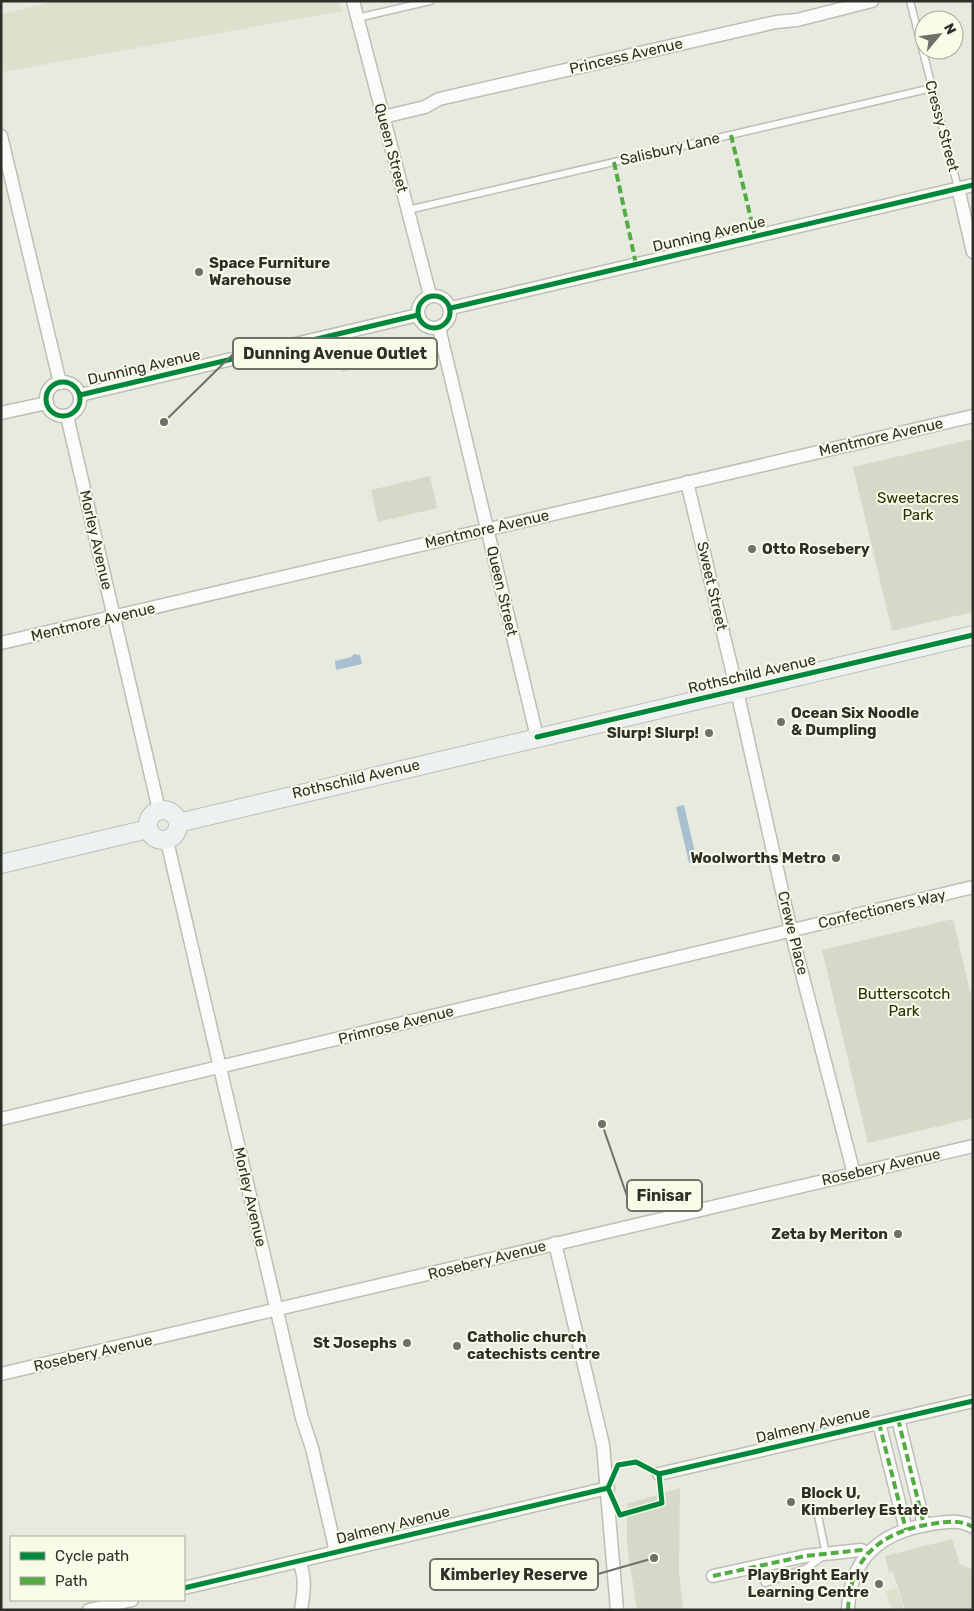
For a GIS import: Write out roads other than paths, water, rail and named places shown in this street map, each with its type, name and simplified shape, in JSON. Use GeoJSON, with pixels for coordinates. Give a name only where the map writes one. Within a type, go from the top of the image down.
{"type":"FeatureCollection","features":[{"type":"Feature","properties":{"kind":"street","name":"Queen Street"},"geometry":{"type":"LineString","coordinates":[[353,1],[430,296]]}},
{"type":"Feature","properties":{"kind":"street","name":"Princess Avenue"},"geometry":{"type":"LineString","coordinates":[[383,117],[425,107],[439,99],[776,22],[798,20],[872,1]]}},
{"type":"Feature","properties":{"kind":"street"},"geometry":{"type":"LineString","coordinates":[[1,136],[60,383]]}},
{"type":"Feature","properties":{"kind":"street","name":"Dunning Avenue"},"geometry":{"type":"LineString","coordinates":[[451,308],[973,185]]}},
{"type":"Feature","properties":{"kind":"street","name":"Cressy Street"},"geometry":{"type":"LineString","coordinates":[[958,188],[973,252]]}},
{"type":"Feature","properties":{"kind":"street"},"geometry":{"type":"LineString","coordinates":[[430,296],[443,297],[451,308],[447,322],[439,328],[426,326],[418,315],[419,305],[430,296]]}},
{"type":"Feature","properties":{"kind":"street","name":"Dunning Avenue"},"geometry":{"type":"LineString","coordinates":[[80,395],[418,315]]}},
{"type":"Feature","properties":{"kind":"street","name":"Queen Street"},"geometry":{"type":"LineString","coordinates":[[439,328],[537,737]]}},
{"type":"Feature","properties":{"kind":"street"},"geometry":{"type":"LineString","coordinates":[[60,383],[72,385],[80,395],[76,410],[67,416],[54,414],[46,403],[49,390],[60,383]]}},
{"type":"Feature","properties":{"kind":"street"},"geometry":{"type":"LineString","coordinates":[[1,413],[46,403]]}},
{"type":"Feature","properties":{"kind":"street","name":"Morley Avenue"},"geometry":{"type":"LineString","coordinates":[[67,416],[159,810]]}},
{"type":"Feature","properties":{"kind":"street","name":"Mentmore Avenue"},"geometry":{"type":"LineString","coordinates":[[1,643],[973,416]]}},
{"type":"Feature","properties":{"kind":"street","name":"Sweet Street"},"geometry":{"type":"LineString","coordinates":[[687,482],[737,691]]}},
{"type":"Feature","properties":{"kind":"street","name":"Rothschild Avenue"},"geometry":{"type":"LineString","coordinates":[[178,823],[973,635]]}},
{"type":"Feature","properties":{"kind":"street","name":"Crewe Place"},"geometry":{"type":"LineString","coordinates":[[737,691],[791,931],[854,1174]]}},
{"type":"Feature","properties":{"kind":"street"},"geometry":{"type":"LineString","coordinates":[[159,810],[173,814],[178,823],[176,834],[166,841],[157,840],[148,829],[150,818],[159,810]]}},
{"type":"Feature","properties":{"kind":"street"},"geometry":{"type":"LineString","coordinates":[[1,864],[148,829]]}},
{"type":"Feature","properties":{"kind":"street","name":"Morley Avenue"},"geometry":{"type":"LineString","coordinates":[[166,841],[276,1310],[336,1552]]}},
{"type":"Feature","properties":{"kind":"street","name":"Confectioners Way"},"geometry":{"type":"LineString","coordinates":[[791,931],[973,888]]}},
{"type":"Feature","properties":{"kind":"street","name":"Primrose Avenue"},"geometry":{"type":"LineString","coordinates":[[1,1119],[791,931]]}},
{"type":"Feature","properties":{"kind":"street","name":"Rosebery Avenue"},"geometry":{"type":"LineString","coordinates":[[1,1374],[973,1146]]}},
{"type":"Feature","properties":{"kind":"street"},"geometry":{"type":"LineString","coordinates":[[556,1243],[603,1445],[617,1610]]}},
{"type":"Feature","properties":{"kind":"street","name":"Dalmeny Avenue"},"geometry":{"type":"LineString","coordinates":[[659,1474],[973,1401]]}},
{"type":"Feature","properties":{"kind":"street"},"geometry":{"type":"LineString","coordinates":[[898,1419],[924,1525]]}},
{"type":"Feature","properties":{"kind":"street"},"geometry":{"type":"LineString","coordinates":[[879,1423],[906,1530]]}},
{"type":"Feature","properties":{"kind":"street","name":"Dalmeny Avenue"},"geometry":{"type":"LineString","coordinates":[[185,1588],[608,1488]]}},
{"type":"Feature","properties":{"kind":"street"},"geometry":{"type":"LineString","coordinates":[[848,1610],[848,1595],[856,1570],[867,1553],[884,1539],[924,1525],[952,1521],[973,1527]]}},
{"type":"Feature","properties":{"kind":"street"},"geometry":{"type":"LineString","coordinates":[[713,1576],[826,1554],[861,1550],[867,1553]]}},
{"type":"Feature","properties":{"kind":"street"},"geometry":{"type":"LineString","coordinates":[[299,1561],[304,1572],[301,1610]]}},
{"type":"Feature","properties":{"kind":"street"},"geometry":{"type":"LineString","coordinates":[[88,1610],[128,1601]]}},
{"type":"Feature","properties":{"kind":"lane"},"geometry":{"type":"LineString","coordinates":[[357,18],[430,1]]}},
{"type":"Feature","properties":{"kind":"lane","name":"Cressy Street"},"geometry":{"type":"LineString","coordinates":[[910,1],[958,188]]}},
{"type":"Feature","properties":{"kind":"lane","name":"Salisbury Lane"},"geometry":{"type":"LineString","coordinates":[[408,210],[932,88]]}},
{"type":"Feature","properties":{"kind":"lane"},"geometry":{"type":"LineString","coordinates":[[765,1583],[807,1568],[826,1554],[818,1516]]}},
{"type":"Feature","properties":{"kind":"water"},"geometry":{"type":"Polygon","coordinates":[[[354,654],[360,655],[362,664],[336,670],[335,661],[351,657],[354,654]]]}},
{"type":"Feature","properties":{"kind":"water"},"geometry":{"type":"Polygon","coordinates":[[[684,805],[697,861],[689,863],[676,807],[684,805]]]}},
{"type":"Feature","properties":{"kind":"place","name":"Space Furniture Warehouse"},"geometry":{"type":"Point","coordinates":[199,272]}},
{"type":"Feature","properties":{"kind":"place","name":"Dunning Avenue Outlet"},"geometry":{"type":"Point","coordinates":[164,422]}},
{"type":"Feature","properties":{"kind":"place","name":"Otto Rosebery"},"geometry":{"type":"Point","coordinates":[752,549]}},
{"type":"Feature","properties":{"kind":"place","name":"Ocean Six Noodle & Dumpling"},"geometry":{"type":"Point","coordinates":[781,722]}},
{"type":"Feature","properties":{"kind":"place","name":"Slurp! Slurp!"},"geometry":{"type":"Point","coordinates":[709,733]}},
{"type":"Feature","properties":{"kind":"place","name":"Woolworths Metro"},"geometry":{"type":"Point","coordinates":[836,858]}},
{"type":"Feature","properties":{"kind":"place","name":"Finisar"},"geometry":{"type":"Point","coordinates":[602,1124]}},
{"type":"Feature","properties":{"kind":"place","name":"Zeta by Meriton"},"geometry":{"type":"Point","coordinates":[898,1234]}},
{"type":"Feature","properties":{"kind":"place","name":"St Josephs"},"geometry":{"type":"Point","coordinates":[407,1343]}},
{"type":"Feature","properties":{"kind":"place","name":"Catholic church catechists centre"},"geometry":{"type":"Point","coordinates":[457,1346]}},
{"type":"Feature","properties":{"kind":"place","name":"Block U, Kimberley Estate"},"geometry":{"type":"Point","coordinates":[791,1502]}},
{"type":"Feature","properties":{"kind":"place","name":"Kimberley Reserve"},"geometry":{"type":"Point","coordinates":[654,1558]}},
{"type":"Feature","properties":{"kind":"place","name":"PlayBright Early Learning Centre"},"geometry":{"type":"Point","coordinates":[879,1584]}},
{"type":"Feature","properties":{"kind":"park label","name":"Sweetacres Park"},"geometry":{"type":"Point","coordinates":[918,506]}},
{"type":"Feature","properties":{"kind":"park label","name":"Butterscotch Park"},"geometry":{"type":"Point","coordinates":[904,1002]}}]}
